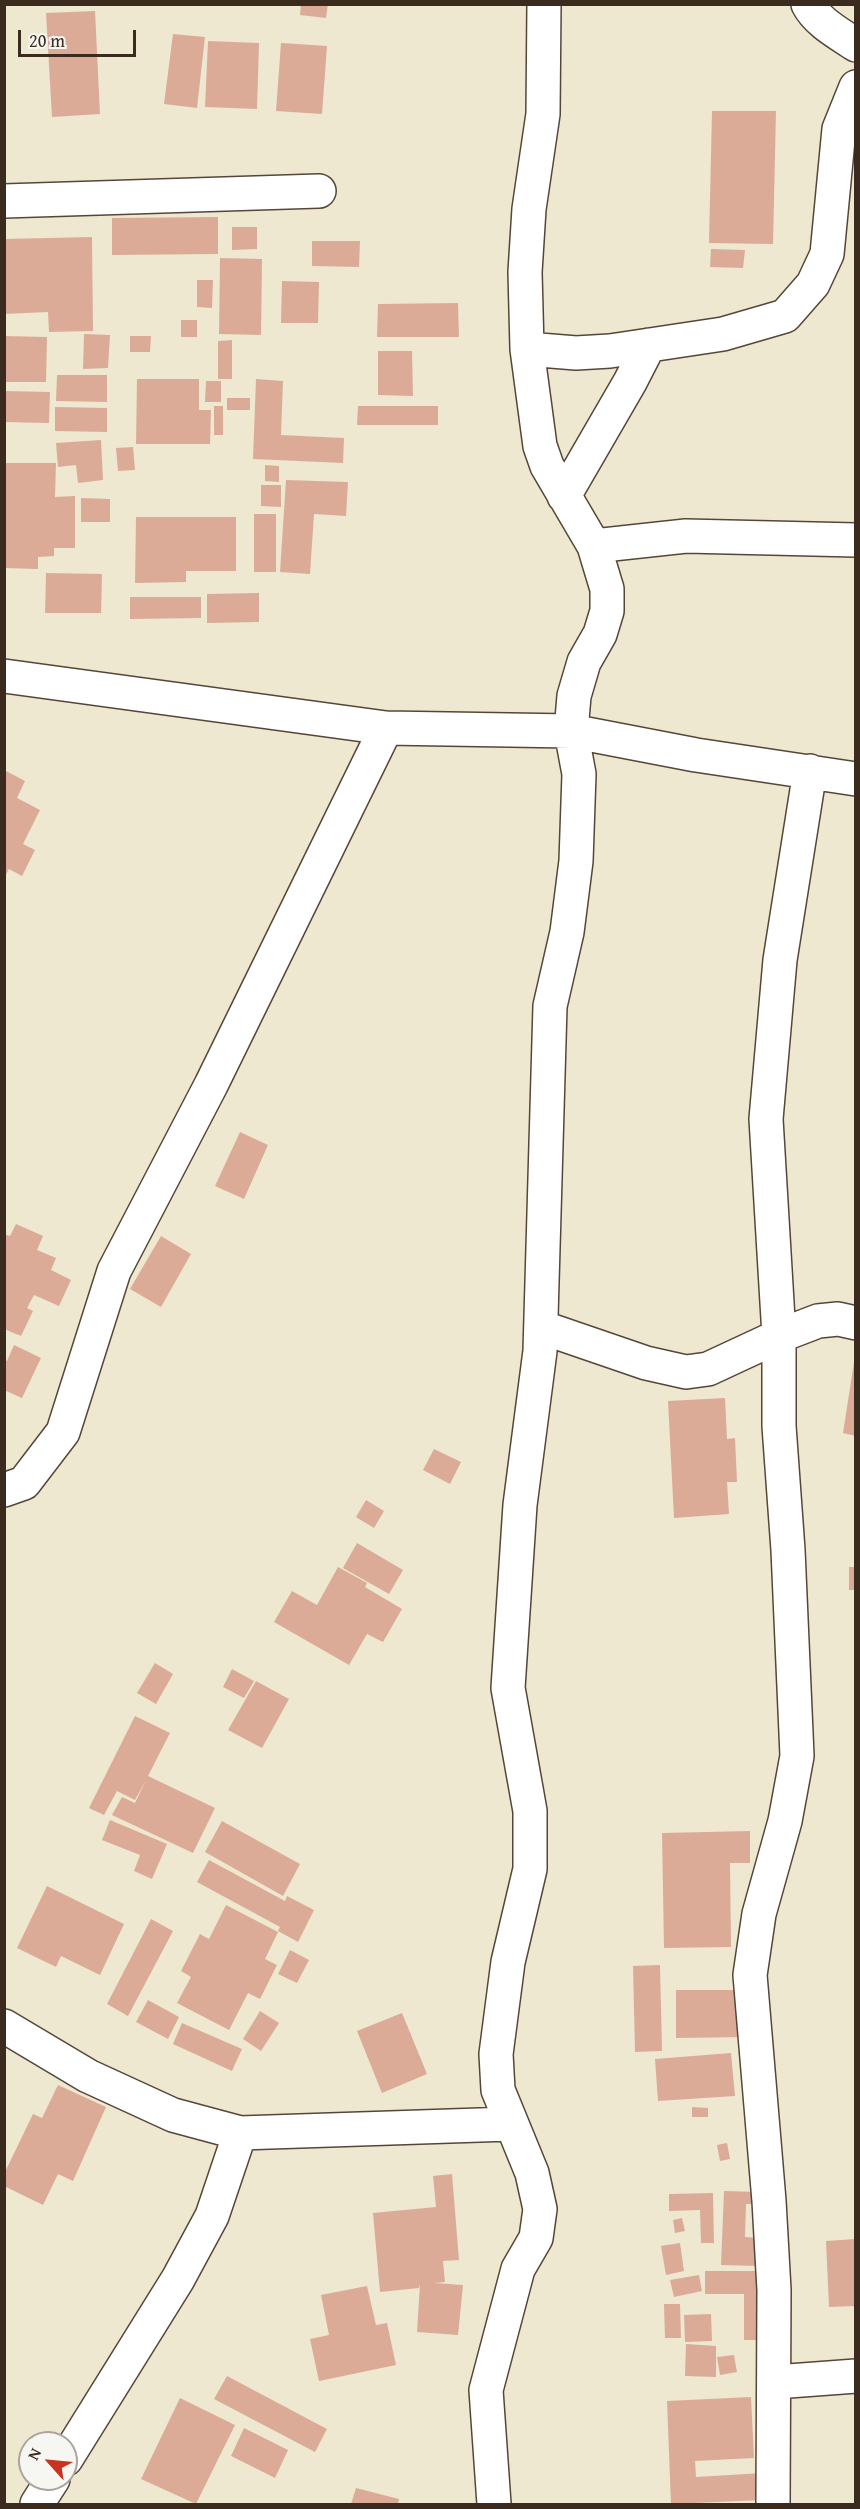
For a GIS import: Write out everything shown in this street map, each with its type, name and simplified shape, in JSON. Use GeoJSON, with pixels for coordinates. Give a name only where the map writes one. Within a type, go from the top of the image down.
{"type":"FeatureCollection","features":[{"type":"Feature","properties":{"kind":"street"},"geometry":{"type":"LineString","coordinates":[[494,2505],[486,2390],[518,2269],[536,2238],[540,2209],[532,2173],[498,2090],[496,2054],[508,1962],[530,1869],[530,1810],[508,1688],[520,1505],[541,1327],[550,1006],[567,932],[576,861],[579,774],[571,731],[574,696],[584,662],[600,634],[607,611],[607,589],[594,546],[547,466],[540,446],[527,349],[525,272],[529,209],[543,114],[544,4]]}},
{"type":"Feature","properties":{"kind":"street"},"geometry":{"type":"LineString","coordinates":[[808,4],[811,10],[832,29],[855,45]]}},
{"type":"Feature","properties":{"kind":"street"},"geometry":{"type":"LineString","coordinates":[[527,349],[576,353],[649,345],[723,334],[785,316],[813,284],[827,254],[839,129],[855,87]]}},
{"type":"Feature","properties":{"kind":"street"},"geometry":{"type":"LineString","coordinates":[[4,201],[319,191]]}},
{"type":"Feature","properties":{"kind":"street"},"geometry":{"type":"LineString","coordinates":[[564,496],[649,345]]}},
{"type":"Feature","properties":{"kind":"street"},"geometry":{"type":"LineString","coordinates":[[594,546],[686,536],[855,540]]}},
{"type":"Feature","properties":{"kind":"street"},"geometry":{"type":"LineString","coordinates":[[4,676],[386,728],[571,731],[696,755],[855,779]]}},
{"type":"Feature","properties":{"kind":"street"},"geometry":{"type":"LineString","coordinates":[[4,1490],[24,1483],[63,1432],[114,1271],[211,1085],[386,728]]}},
{"type":"Feature","properties":{"kind":"street"},"geometry":{"type":"LineString","coordinates":[[774,2505],[775,2382],[769,2201],[750,1975],[759,1914],[785,1821],[796,1756],[788,1550],[779,1426],[779,1336],[766,1119],[780,960],[810,771]]}},
{"type":"Feature","properties":{"kind":"street"},"geometry":{"type":"LineString","coordinates":[[541,1327],[646,1363],[686,1372],[708,1369],[779,1336],[829,1319],[855,1323]]}},
{"type":"Feature","properties":{"kind":"street"},"geometry":{"type":"LineString","coordinates":[[4,2026],[88,2076],[172,2115],[240,2133],[510,2124]]}},
{"type":"Feature","properties":{"kind":"street"},"geometry":{"type":"LineString","coordinates":[[78,2440],[178,2279],[212,2216],[240,2133]]}},
{"type":"Feature","properties":{"kind":"street"},"geometry":{"type":"LineString","coordinates":[[775,2382],[855,2376]]}},
{"type":"Feature","properties":{"kind":"street"},"geometry":{"type":"LineString","coordinates":[[37,2505],[46,2491]]}},
{"type":"Feature","properties":{"kind":"building"},"geometry":{"type":"Polygon","coordinates":[[[301,4],[328,4],[326,18],[300,15],[301,4]]]}},
{"type":"Feature","properties":{"kind":"building"},"geometry":{"type":"Polygon","coordinates":[[[95,11],[100,114],[52,117],[46,13],[95,11]]]}},
{"type":"Feature","properties":{"kind":"building"},"geometry":{"type":"Polygon","coordinates":[[[173,34],[205,37],[197,108],[164,104],[173,34]]]}},
{"type":"Feature","properties":{"kind":"building"},"geometry":{"type":"Polygon","coordinates":[[[208,41],[259,43],[257,109],[205,107],[208,41]]]}},
{"type":"Feature","properties":{"kind":"building"},"geometry":{"type":"Polygon","coordinates":[[[281,43],[327,46],[322,114],[276,111],[281,43]]]}},
{"type":"Feature","properties":{"kind":"building"},"geometry":{"type":"Polygon","coordinates":[[[712,111],[776,111],[773,244],[709,243],[712,111]]]}},
{"type":"Feature","properties":{"kind":"building"},"geometry":{"type":"Polygon","coordinates":[[[218,217],[218,254],[112,255],[112,218],[218,217]]]}},
{"type":"Feature","properties":{"kind":"building"},"geometry":{"type":"Polygon","coordinates":[[[232,227],[257,227],[257,249],[232,250],[232,227]]]}},
{"type":"Feature","properties":{"kind":"building"},"geometry":{"type":"Polygon","coordinates":[[[92,237],[93,331],[49,332],[48,312],[4,314],[4,239],[92,237]]]}},
{"type":"Feature","properties":{"kind":"building"},"geometry":{"type":"Polygon","coordinates":[[[312,241],[360,241],[359,267],[312,266],[312,241]]]}},
{"type":"Feature","properties":{"kind":"building"},"geometry":{"type":"Polygon","coordinates":[[[711,249],[745,250],[743,268],[710,267],[711,249]]]}},
{"type":"Feature","properties":{"kind":"building"},"geometry":{"type":"Polygon","coordinates":[[[220,258],[262,259],[261,335],[219,334],[220,258]]]}},
{"type":"Feature","properties":{"kind":"building"},"geometry":{"type":"Polygon","coordinates":[[[197,280],[213,280],[212,308],[197,307],[197,280]]]}},
{"type":"Feature","properties":{"kind":"building"},"geometry":{"type":"Polygon","coordinates":[[[282,281],[319,282],[318,323],[281,323],[282,281]]]}},
{"type":"Feature","properties":{"kind":"building"},"geometry":{"type":"Polygon","coordinates":[[[458,303],[459,337],[377,337],[378,304],[458,303]]]}},
{"type":"Feature","properties":{"kind":"building"},"geometry":{"type":"Polygon","coordinates":[[[181,320],[197,320],[197,337],[181,337],[181,320]]]}},
{"type":"Feature","properties":{"kind":"building"},"geometry":{"type":"Polygon","coordinates":[[[84,334],[110,335],[108,368],[83,369],[84,334]]]}},
{"type":"Feature","properties":{"kind":"building"},"geometry":{"type":"Polygon","coordinates":[[[4,336],[47,337],[46,382],[4,382],[4,336]]]}},
{"type":"Feature","properties":{"kind":"building"},"geometry":{"type":"Polygon","coordinates":[[[130,336],[151,336],[150,352],[130,352],[130,336]]]}},
{"type":"Feature","properties":{"kind":"building"},"geometry":{"type":"Polygon","coordinates":[[[232,340],[232,379],[218,379],[218,341],[232,340]]]}},
{"type":"Feature","properties":{"kind":"building"},"geometry":{"type":"Polygon","coordinates":[[[378,351],[412,351],[413,396],[378,395],[378,351]]]}},
{"type":"Feature","properties":{"kind":"building"},"geometry":{"type":"Polygon","coordinates":[[[57,375],[107,375],[107,402],[56,401],[57,375]]]}},
{"type":"Feature","properties":{"kind":"building"},"geometry":{"type":"Polygon","coordinates":[[[137,379],[199,379],[199,410],[211,410],[210,444],[136,444],[137,379]]]}},
{"type":"Feature","properties":{"kind":"building"},"geometry":{"type":"Polygon","coordinates":[[[256,379],[283,381],[281,435],[344,438],[343,463],[253,459],[256,379]]]}},
{"type":"Feature","properties":{"kind":"building"},"geometry":{"type":"Polygon","coordinates":[[[206,381],[221,381],[221,402],[205,402],[206,381]]]}},
{"type":"Feature","properties":{"kind":"building"},"geometry":{"type":"Polygon","coordinates":[[[4,391],[50,392],[49,423],[4,422],[4,391]]]}},
{"type":"Feature","properties":{"kind":"building"},"geometry":{"type":"Polygon","coordinates":[[[227,398],[250,398],[250,410],[227,410],[227,398]]]}},
{"type":"Feature","properties":{"kind":"building"},"geometry":{"type":"Polygon","coordinates":[[[214,406],[223,406],[223,435],[214,435],[214,406]]]}},
{"type":"Feature","properties":{"kind":"building"},"geometry":{"type":"Polygon","coordinates":[[[358,406],[438,406],[438,425],[357,425],[358,406]]]}},
{"type":"Feature","properties":{"kind":"building"},"geometry":{"type":"Polygon","coordinates":[[[55,407],[107,408],[107,432],[55,431],[55,407]]]}},
{"type":"Feature","properties":{"kind":"building"},"geometry":{"type":"Polygon","coordinates":[[[101,440],[103,480],[78,483],[76,465],[58,467],[56,443],[101,440]]]}},
{"type":"Feature","properties":{"kind":"building"},"geometry":{"type":"Polygon","coordinates":[[[133,447],[135,470],[118,471],[116,448],[133,447]]]}},
{"type":"Feature","properties":{"kind":"building"},"geometry":{"type":"Polygon","coordinates":[[[4,463],[56,463],[55,497],[75,496],[75,548],[54,548],[54,556],[38,557],[38,569],[4,568],[4,463]]]}},
{"type":"Feature","properties":{"kind":"building"},"geometry":{"type":"Polygon","coordinates":[[[265,465],[279,466],[279,482],[265,481],[265,465]]]}},
{"type":"Feature","properties":{"kind":"building"},"geometry":{"type":"Polygon","coordinates":[[[286,480],[348,482],[346,516],[314,514],[310,574],[280,572],[286,480]]]}},
{"type":"Feature","properties":{"kind":"building"},"geometry":{"type":"Polygon","coordinates":[[[261,485],[281,485],[281,507],[261,506],[261,485]]]}},
{"type":"Feature","properties":{"kind":"building"},"geometry":{"type":"Polygon","coordinates":[[[81,498],[110,499],[110,522],[81,522],[81,498]]]}},
{"type":"Feature","properties":{"kind":"building"},"geometry":{"type":"Polygon","coordinates":[[[254,514],[276,514],[276,572],[254,572],[254,514]]]}},
{"type":"Feature","properties":{"kind":"building"},"geometry":{"type":"Polygon","coordinates":[[[136,517],[236,517],[236,571],[186,571],[186,582],[135,583],[136,517]]]}},
{"type":"Feature","properties":{"kind":"building"},"geometry":{"type":"Polygon","coordinates":[[[46,573],[102,574],[101,613],[45,613],[46,573]]]}},
{"type":"Feature","properties":{"kind":"building"},"geometry":{"type":"Polygon","coordinates":[[[259,593],[259,622],[207,623],[207,594],[259,593]]]}},
{"type":"Feature","properties":{"kind":"building"},"geometry":{"type":"Polygon","coordinates":[[[130,597],[201,597],[201,618],[130,619],[130,597]]]}},
{"type":"Feature","properties":{"kind":"building"},"geometry":{"type":"Polygon","coordinates":[[[4,770],[25,781],[17,798],[40,810],[23,844],[35,850],[22,876],[9,869],[4,878],[4,770]]]}},
{"type":"Feature","properties":{"kind":"building"},"geometry":{"type":"Polygon","coordinates":[[[240,1132],[268,1145],[244,1199],[215,1186],[240,1132]]]}},
{"type":"Feature","properties":{"kind":"building"},"geometry":{"type":"Polygon","coordinates":[[[16,1224],[43,1236],[37,1250],[56,1258],[51,1270],[71,1280],[59,1306],[34,1295],[27,1308],[33,1311],[21,1336],[4,1329],[4,1234],[10,1236],[16,1224]]]}},
{"type":"Feature","properties":{"kind":"building"},"geometry":{"type":"Polygon","coordinates":[[[161,1236],[191,1254],[161,1307],[130,1289],[161,1236]]]}},
{"type":"Feature","properties":{"kind":"building"},"geometry":{"type":"Polygon","coordinates":[[[14,1345],[41,1358],[22,1398],[4,1390],[4,1359],[7,1361],[14,1345]]]}},
{"type":"Feature","properties":{"kind":"building"},"geometry":{"type":"Polygon","coordinates":[[[854,1362],[856,1362],[856,1436],[843,1433],[854,1362]]]}},
{"type":"Feature","properties":{"kind":"building"},"geometry":{"type":"Polygon","coordinates":[[[725,1398],[727,1439],[735,1438],[737,1482],[727,1482],[729,1514],[674,1518],[668,1401],[725,1398]]]}},
{"type":"Feature","properties":{"kind":"building"},"geometry":{"type":"Polygon","coordinates":[[[434,1449],[461,1462],[450,1484],[423,1470],[434,1449]]]}},
{"type":"Feature","properties":{"kind":"building"},"geometry":{"type":"Polygon","coordinates":[[[366,1500],[384,1511],[374,1528],[356,1517],[366,1500]]]}},
{"type":"Feature","properties":{"kind":"building"},"geometry":{"type":"Polygon","coordinates":[[[357,1543],[403,1570],[389,1594],[343,1568],[357,1543]]]}},
{"type":"Feature","properties":{"kind":"building"},"geometry":{"type":"Polygon","coordinates":[[[338,1567],[367,1583],[365,1587],[402,1609],[383,1642],[367,1634],[349,1665],[274,1622],[292,1591],[317,1605],[338,1567]]]}},
{"type":"Feature","properties":{"kind":"building"},"geometry":{"type":"Polygon","coordinates":[[[849,1567],[856,1567],[856,1590],[849,1590],[849,1567]]]}},
{"type":"Feature","properties":{"kind":"building"},"geometry":{"type":"Polygon","coordinates":[[[155,1663],[173,1674],[156,1704],[137,1693],[155,1663]]]}},
{"type":"Feature","properties":{"kind":"building"},"geometry":{"type":"Polygon","coordinates":[[[232,1669],[254,1681],[244,1698],[223,1687],[232,1669]]]}},
{"type":"Feature","properties":{"kind":"building"},"geometry":{"type":"Polygon","coordinates":[[[256,1681],[289,1699],[262,1748],[228,1730],[256,1681]]]}},
{"type":"Feature","properties":{"kind":"building"},"geometry":{"type":"Polygon","coordinates":[[[135,1716],[170,1733],[148,1776],[215,1808],[193,1853],[112,1815],[122,1797],[135,1803],[146,1780],[135,1800],[117,1791],[104,1815],[89,1808],[135,1716]]]}},
{"type":"Feature","properties":{"kind":"building"},"geometry":{"type":"Polygon","coordinates":[[[110,1820],[167,1844],[152,1879],[134,1871],[140,1855],[102,1840],[110,1820]]]}},
{"type":"Feature","properties":{"kind":"building"},"geometry":{"type":"Polygon","coordinates":[[[222,1821],[300,1864],[283,1896],[205,1852],[222,1821]]]}},
{"type":"Feature","properties":{"kind":"building"},"geometry":{"type":"Polygon","coordinates":[[[750,1831],[750,1863],[730,1863],[731,1947],[664,1948],[662,1833],[750,1831]]]}},
{"type":"Feature","properties":{"kind":"building"},"geometry":{"type":"Polygon","coordinates":[[[209,1860],[285,1901],[287,1896],[314,1910],[298,1942],[278,1931],[280,1927],[197,1882],[209,1860]]]}},
{"type":"Feature","properties":{"kind":"building"},"geometry":{"type":"Polygon","coordinates":[[[47,1886],[124,1924],[100,1975],[61,1956],[56,1967],[17,1948],[47,1886]]]}},
{"type":"Feature","properties":{"kind":"building"},"geometry":{"type":"Polygon","coordinates":[[[226,1905],[278,1932],[265,1959],[277,1965],[260,1999],[248,1993],[229,2030],[177,2003],[191,1977],[181,1971],[200,1934],[209,1939],[226,1905]]]}},
{"type":"Feature","properties":{"kind":"building"},"geometry":{"type":"Polygon","coordinates":[[[151,1919],[173,1931],[128,2016],[107,2004],[151,1919]]]}},
{"type":"Feature","properties":{"kind":"building"},"geometry":{"type":"Polygon","coordinates":[[[290,1950],[309,1960],[297,1983],[278,1974],[290,1950]]]}},
{"type":"Feature","properties":{"kind":"building"},"geometry":{"type":"Polygon","coordinates":[[[660,1965],[662,2051],[635,2052],[633,1966],[660,1965]]]}},
{"type":"Feature","properties":{"kind":"building"},"geometry":{"type":"Polygon","coordinates":[[[676,1990],[746,1990],[747,2037],[676,2038],[676,1990]]]}},
{"type":"Feature","properties":{"kind":"building"},"geometry":{"type":"Polygon","coordinates":[[[148,2000],[179,2017],[168,2039],[136,2022],[148,2000]]]}},
{"type":"Feature","properties":{"kind":"building"},"geometry":{"type":"Polygon","coordinates":[[[260,2011],[279,2023],[261,2051],[243,2039],[260,2011]]]}},
{"type":"Feature","properties":{"kind":"building"},"geometry":{"type":"Polygon","coordinates":[[[402,2013],[427,2074],[382,2093],[357,2031],[402,2013]]]}},
{"type":"Feature","properties":{"kind":"building"},"geometry":{"type":"Polygon","coordinates":[[[182,2023],[242,2049],[232,2071],[173,2044],[182,2023]]]}},
{"type":"Feature","properties":{"kind":"building"},"geometry":{"type":"Polygon","coordinates":[[[731,2053],[735,2096],[658,2101],[655,2059],[731,2053]]]}},
{"type":"Feature","properties":{"kind":"building"},"geometry":{"type":"Polygon","coordinates":[[[58,2085],[106,2107],[73,2181],[58,2174],[43,2205],[4,2186],[4,2174],[33,2114],[42,2118],[58,2085]]]}},
{"type":"Feature","properties":{"kind":"building"},"geometry":{"type":"Polygon","coordinates":[[[692,2107],[708,2108],[708,2117],[692,2117],[692,2107]]]}},
{"type":"Feature","properties":{"kind":"building"},"geometry":{"type":"Polygon","coordinates":[[[727,2143],[730,2159],[720,2161],[717,2145],[727,2143]]]}},
{"type":"Feature","properties":{"kind":"building"},"geometry":{"type":"Polygon","coordinates":[[[452,2174],[459,2260],[443,2261],[445,2282],[434,2283],[463,2285],[458,2335],[417,2332],[420,2284],[419,2288],[380,2292],[373,2213],[436,2207],[433,2176],[452,2174]]]}},
{"type":"Feature","properties":{"kind":"building"},"geometry":{"type":"Polygon","coordinates":[[[724,2191],[760,2192],[759,2204],[746,2204],[745,2237],[760,2238],[760,2266],[721,2265],[724,2191]]]}},
{"type":"Feature","properties":{"kind":"building"},"geometry":{"type":"Polygon","coordinates":[[[713,2193],[714,2243],[701,2243],[700,2210],[669,2211],[669,2194],[713,2193]]]}},
{"type":"Feature","properties":{"kind":"building"},"geometry":{"type":"Polygon","coordinates":[[[682,2218],[685,2231],[675,2233],[673,2220],[682,2218]]]}},
{"type":"Feature","properties":{"kind":"building"},"geometry":{"type":"Polygon","coordinates":[[[856,2239],[856,2306],[829,2307],[826,2241],[856,2239]]]}},
{"type":"Feature","properties":{"kind":"building"},"geometry":{"type":"Polygon","coordinates":[[[680,2243],[684,2271],[666,2275],[661,2246],[680,2243]]]}},
{"type":"Feature","properties":{"kind":"building"},"geometry":{"type":"Polygon","coordinates":[[[705,2271],[771,2271],[771,2340],[744,2340],[744,2294],[705,2294],[705,2271]]]}},
{"type":"Feature","properties":{"kind":"building"},"geometry":{"type":"Polygon","coordinates":[[[699,2275],[702,2291],[674,2297],[670,2280],[699,2275]]]}},
{"type":"Feature","properties":{"kind":"building"},"geometry":{"type":"Polygon","coordinates":[[[367,2286],[376,2325],[387,2323],[396,2365],[319,2381],[310,2339],[329,2335],[321,2295],[367,2286]]]}},
{"type":"Feature","properties":{"kind":"building"},"geometry":{"type":"Polygon","coordinates":[[[664,2304],[680,2304],[681,2338],[665,2338],[664,2304]]]}},
{"type":"Feature","properties":{"kind":"building"},"geometry":{"type":"Polygon","coordinates":[[[711,2314],[712,2341],[685,2342],[684,2315],[711,2314]]]}},
{"type":"Feature","properties":{"kind":"building"},"geometry":{"type":"Polygon","coordinates":[[[686,2344],[716,2346],[716,2377],[685,2376],[686,2344]]]}},
{"type":"Feature","properties":{"kind":"building"},"geometry":{"type":"Polygon","coordinates":[[[734,2355],[737,2372],[720,2375],[717,2357],[734,2355]]]}},
{"type":"Feature","properties":{"kind":"building"},"geometry":{"type":"Polygon","coordinates":[[[227,2376],[327,2429],[315,2452],[214,2399],[227,2376]]]}},
{"type":"Feature","properties":{"kind":"building"},"geometry":{"type":"Polygon","coordinates":[[[751,2397],[754,2458],[695,2461],[696,2477],[762,2473],[763,2500],[671,2504],[667,2401],[751,2397]]]}},
{"type":"Feature","properties":{"kind":"building"},"geometry":{"type":"Polygon","coordinates":[[[180,2398],[235,2425],[196,2504],[141,2479],[180,2398]]]}},
{"type":"Feature","properties":{"kind":"building"},"geometry":{"type":"Polygon","coordinates":[[[244,2428],[288,2450],[275,2478],[231,2456],[244,2428]]]}},
{"type":"Feature","properties":{"kind":"building"},"geometry":{"type":"Polygon","coordinates":[[[356,2488],[399,2499],[398,2504],[351,2504],[356,2488]]]}}]}
